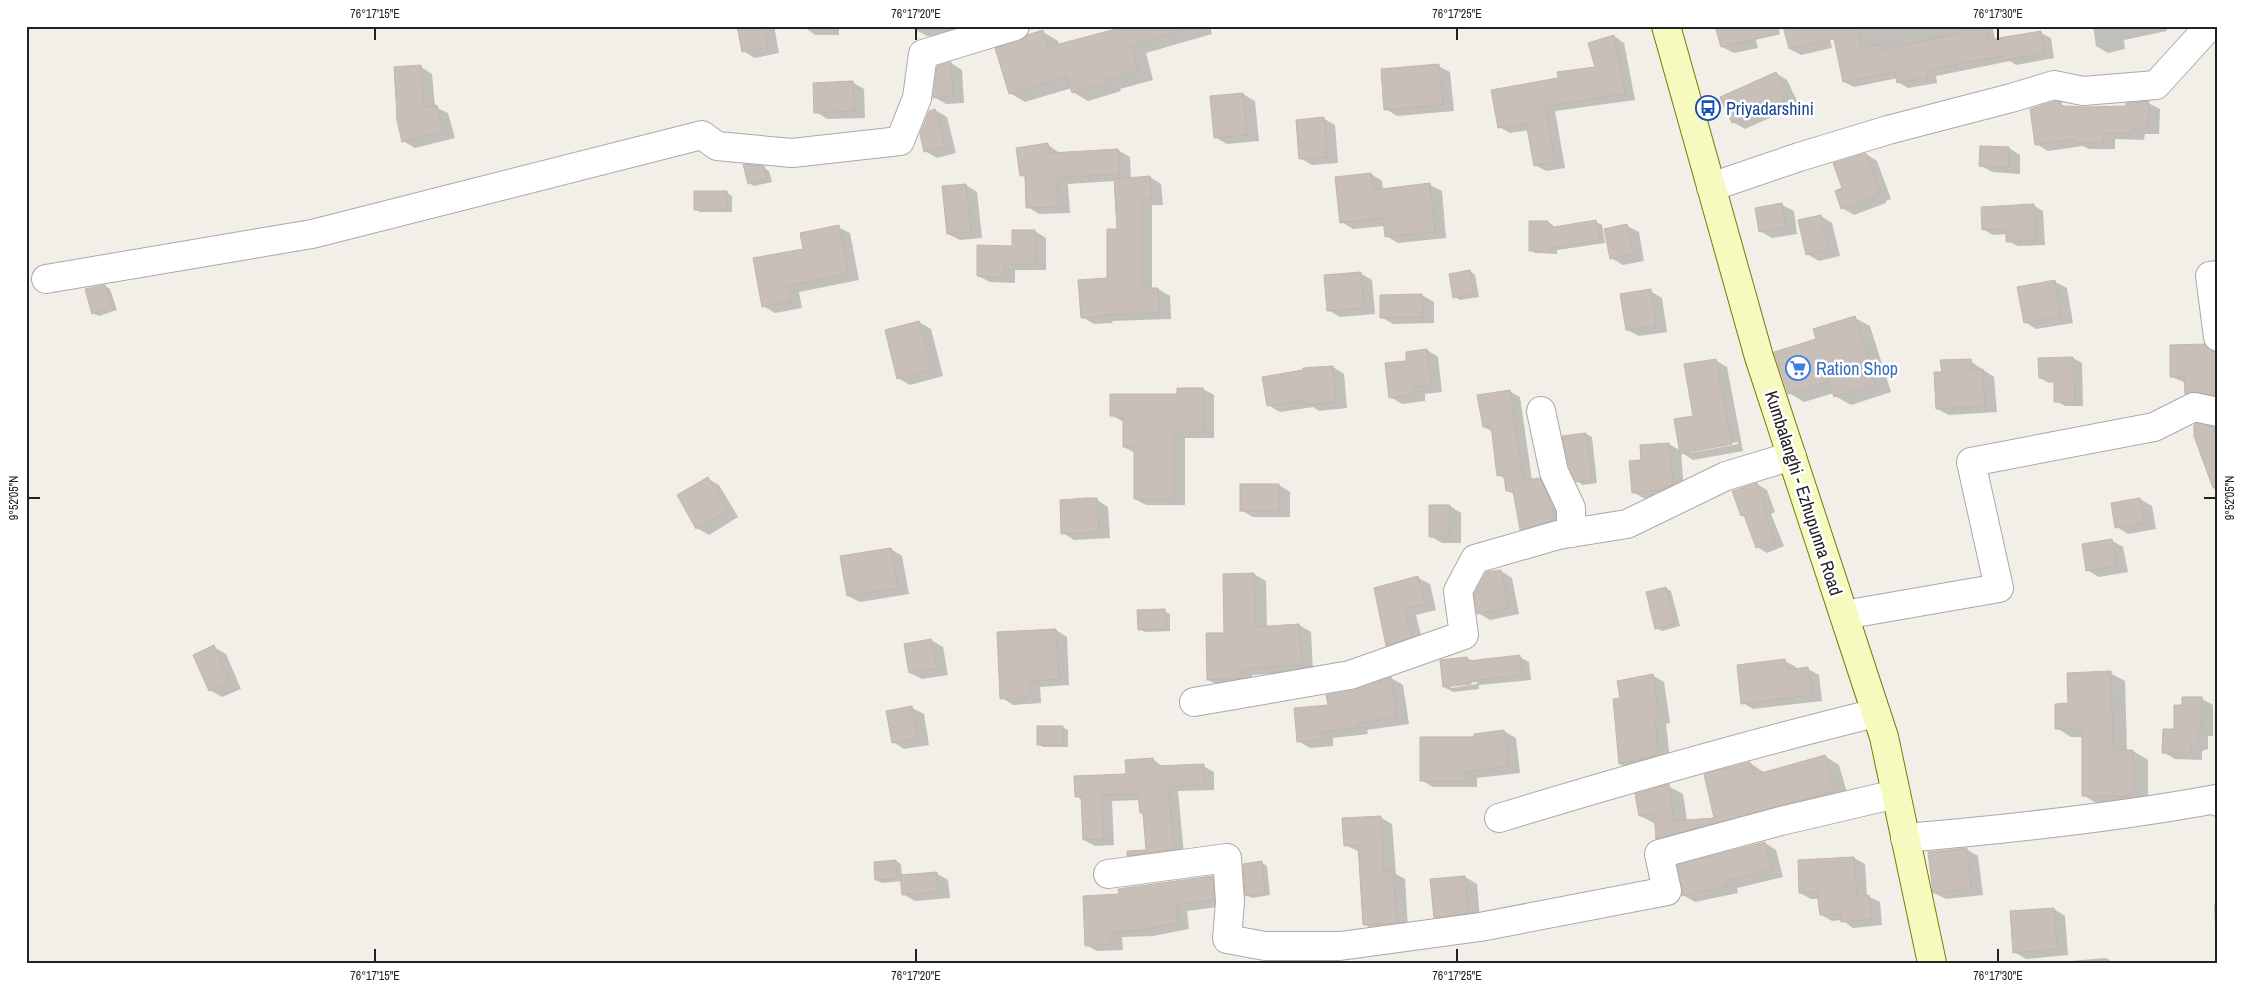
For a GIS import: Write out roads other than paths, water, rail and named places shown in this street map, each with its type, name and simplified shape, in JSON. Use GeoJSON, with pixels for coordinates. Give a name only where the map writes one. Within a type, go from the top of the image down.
{"type":"FeatureCollection","features":[{"type":"Feature","properties":{"kind":"main road","name":"Kumbalanghi - Ezhupunna Road"},"geometry":{"type":"LineString","coordinates":[[1666,26],[1759,357],[1884,737],[1932,963]]}},
{"type":"Feature","properties":{"kind":"street"},"geometry":{"type":"LineString","coordinates":[[46,279],[312,234],[702,135],[717,146],[792,153],[900,141],[916,98],[923,54],[1015,26]]}},
{"type":"Feature","properties":{"kind":"street"},"geometry":{"type":"LineString","coordinates":[[1711,187],[1799,157],[1888,130],[2054,85],[2083,91],[2156,85],[2205,31],[2214,26]]}},
{"type":"Feature","properties":{"kind":"street"},"geometry":{"type":"LineString","coordinates":[[2218,275],[2210,276],[2218,337]]}},
{"type":"Feature","properties":{"kind":"street"},"geometry":{"type":"LineString","coordinates":[[1844,615],[1999,588],[1970,462],[2154,427],[2194,407],[2218,412]]}},
{"type":"Feature","properties":{"kind":"street"},"geometry":{"type":"LineString","coordinates":[[1541,411],[1554,472],[1571,508],[1571,533]]}},
{"type":"Feature","properties":{"kind":"street"},"geometry":{"type":"LineString","coordinates":[[1194,702],[1350,675],[1464,635],[1458,591],[1475,559],[1558,535],[1627,524],[1726,476],[1792,456]]}},
{"type":"Feature","properties":{"kind":"street"},"geometry":{"type":"LineString","coordinates":[[1500,818],[1774,737],[1876,713]]}},
{"type":"Feature","properties":{"kind":"street"},"geometry":{"type":"LineString","coordinates":[[1108,874],[1227,858],[1230,902],[1227,938],[1265,946],[1340,946],[1480,927],[1667,891],[1659,854],[1781,821],[1896,794]]}},
{"type":"Feature","properties":{"kind":"street"},"geometry":{"type":"LineString","coordinates":[[1906,838],[1964,833],[2166,808],[2216,799],[2218,802]]}},
{"type":"Feature","properties":{"kind":"place","name":"Priyadarshini"},"geometry":{"type":"Point","coordinates":[1708,108]}},
{"type":"Feature","properties":{"kind":"place","name":"Ration Shop"},"geometry":{"type":"Point","coordinates":[1798,368]}}]}
